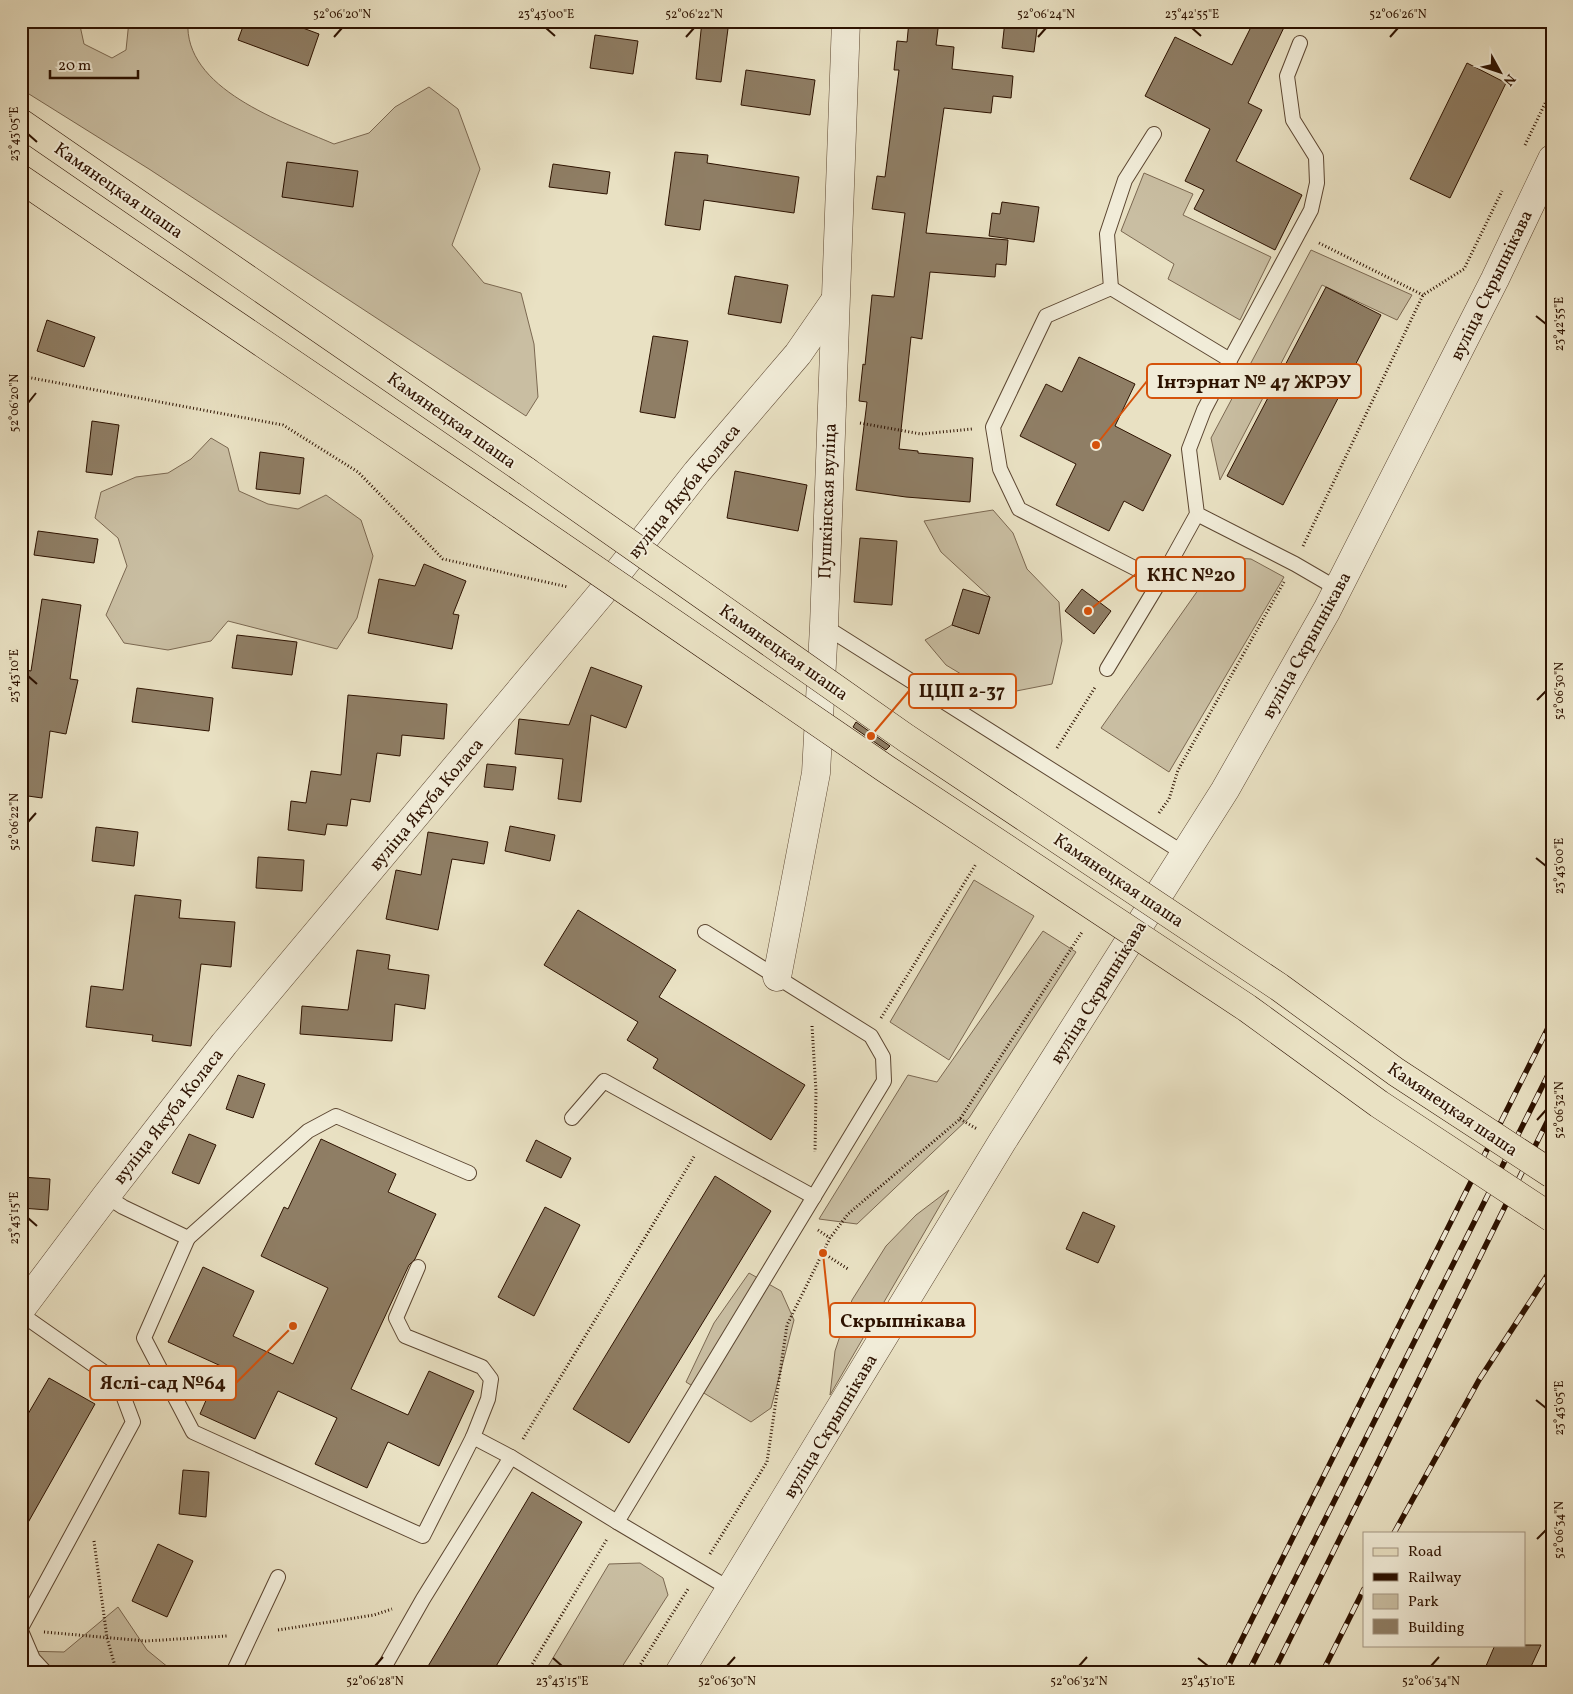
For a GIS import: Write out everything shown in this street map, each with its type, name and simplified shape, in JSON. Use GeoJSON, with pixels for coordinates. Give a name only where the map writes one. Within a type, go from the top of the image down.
{"type":"FeatureCollection","features":[{"type":"Feature","properties":{"kind":"main road","name":"Камянецкая шаша"},"geometry":{"type":"LineString","coordinates":[[21,123],[526,471],[906,738],[1279,987],[1396,1072],[1552,1174]]}},
{"type":"Feature","properties":{"kind":"main road","name":"Камянецкая шаша"},"geometry":{"type":"LineString","coordinates":[[21,178],[886,769],[1247,1008],[1378,1104],[1552,1218]]}},
{"type":"Feature","properties":{"kind":"street","name":"Пушкінская вуліца"},"geometry":{"type":"LineString","coordinates":[[777,977],[816,773],[824,626],[834,302],[846,21]]}},
{"type":"Feature","properties":{"kind":"street","name":"вуліца Скрыпнікава"},"geometry":{"type":"LineString","coordinates":[[678,1673],[1002,1142],[1225,790],[1338,589],[1495,279],[1552,159]]}},
{"type":"Feature","properties":{"kind":"street","name":"вуліца Якуба Коласа"},"geometry":{"type":"LineString","coordinates":[[21,1309],[224,1044],[600,594],[697,472],[798,354],[834,302]]}},
{"type":"Feature","properties":{"kind":"lane"},"geometry":{"type":"LineString","coordinates":[[1107,669],[1160,581],[1197,514],[1189,449],[1204,410],[1311,210],[1317,183],[1316,157],[1293,120],[1287,76],[1300,43]]}},
{"type":"Feature","properties":{"kind":"lane"},"geometry":{"type":"LineString","coordinates":[[1111,288],[1107,234],[1125,180],[1154,134]]}},
{"type":"Feature","properties":{"kind":"lane"},"geometry":{"type":"LineString","coordinates":[[1111,288],[1230,360]]}},
{"type":"Feature","properties":{"kind":"lane"},"geometry":{"type":"LineString","coordinates":[[1111,288],[1046,316],[993,427],[1000,469],[1019,509],[1160,581]]}},
{"type":"Feature","properties":{"kind":"lane"},"geometry":{"type":"LineString","coordinates":[[1197,514],[1295,564],[1338,589]]}},
{"type":"Feature","properties":{"kind":"lane"},"geometry":{"type":"LineString","coordinates":[[824,626],[1185,854]]}},
{"type":"Feature","properties":{"kind":"lane"},"geometry":{"type":"LineString","coordinates":[[618,1522],[884,1081],[883,1057],[871,1036],[705,932]]}},
{"type":"Feature","properties":{"kind":"lane"},"geometry":{"type":"LineString","coordinates":[[572,1118],[604,1081],[814,1197]]}},
{"type":"Feature","properties":{"kind":"lane"},"geometry":{"type":"LineString","coordinates":[[418,1267],[396,1318],[405,1336],[482,1367],[491,1379],[488,1399],[473,1437],[423,1536],[193,1432],[144,1338],[188,1238],[308,1131],[336,1116],[469,1173]]}},
{"type":"Feature","properties":{"kind":"lane"},"geometry":{"type":"LineString","coordinates":[[106,1196],[123,1207],[188,1238]]}},
{"type":"Feature","properties":{"kind":"lane"},"geometry":{"type":"LineString","coordinates":[[21,1314],[118,1382],[133,1422],[21,1630],[33,1659],[46,1673]]}},
{"type":"Feature","properties":{"kind":"lane"},"geometry":{"type":"LineString","coordinates":[[473,1437],[511,1457],[730,1589]]}},
{"type":"Feature","properties":{"kind":"lane"},"geometry":{"type":"LineString","coordinates":[[381,1673],[423,1598],[511,1457]]}},
{"type":"Feature","properties":{"kind":"lane"},"geometry":{"type":"LineString","coordinates":[[234,1673],[278,1577]]}},
{"type":"Feature","properties":{"kind":"path"},"geometry":{"type":"LineString","coordinates":[[1523,149],[1552,89]]}},
{"type":"Feature","properties":{"kind":"path"},"geometry":{"type":"LineString","coordinates":[[1148,830],[1168,798],[1178,770],[1295,564],[1423,295],[1464,269],[1506,183]]}},
{"type":"Feature","properties":{"kind":"path"},"geometry":{"type":"LineString","coordinates":[[1300,233],[1423,295]]}},
{"type":"Feature","properties":{"kind":"path"},"geometry":{"type":"LineString","coordinates":[[21,376],[283,425],[358,472],[443,559],[600,594]]}},
{"type":"Feature","properties":{"kind":"path"},"geometry":{"type":"LineString","coordinates":[[830,418],[921,434],[993,427]]}},
{"type":"Feature","properties":{"kind":"path"},"geometry":{"type":"LineString","coordinates":[[635,1673],[767,1462],[787,1325],[830,1238],[848,1214],[960,1119],[1083,930]]}},
{"type":"Feature","properties":{"kind":"path"},"geometry":{"type":"LineString","coordinates":[[810,998],[816,1091],[814,1197]]}},
{"type":"Feature","properties":{"kind":"path"},"geometry":{"type":"LineString","coordinates":[[511,1457],[705,1138]]}},
{"type":"Feature","properties":{"kind":"path"},"geometry":{"type":"LineString","coordinates":[[823,1253],[848,1269]]}},
{"type":"Feature","properties":{"kind":"path"},"geometry":{"type":"LineString","coordinates":[[88,1504],[107,1638],[117,1673]]}},
{"type":"Feature","properties":{"kind":"path"},"geometry":{"type":"LineString","coordinates":[[528,1673],[618,1522]]}},
{"type":"Feature","properties":{"kind":"path"},"geometry":{"type":"LineString","coordinates":[[40,1631],[146,1641],[252,1634],[374,1615],[423,1598]]}},
{"type":"Feature","properties":{"kind":"green space"},"geometry":{"type":"Polygon","coordinates":[[[21,21],[79,21],[84,44],[112,58],[126,50],[129,21],[188,21],[191,45],[202,66],[219,84],[240,100],[264,113],[334,144],[369,133],[395,107],[429,87],[458,109],[480,169],[452,245],[484,283],[521,293],[534,344],[538,397],[526,416],[149,169],[21,89],[21,21]]]}},
{"type":"Feature","properties":{"kind":"green space"},"geometry":{"type":"Polygon","coordinates":[[[1144,173],[1193,194],[1183,215],[1271,257],[1240,320],[1168,279],[1174,264],[1121,231],[1144,173]]]}},
{"type":"Feature","properties":{"kind":"green space"},"geometry":{"type":"Polygon","coordinates":[[[1311,250],[1412,295],[1397,320],[1322,285],[1220,480],[1211,438],[1311,250]]]}},
{"type":"Feature","properties":{"kind":"green space"},"geometry":{"type":"Polygon","coordinates":[[[211,438],[228,448],[239,491],[268,504],[298,509],[326,495],[361,520],[373,556],[357,618],[337,649],[228,621],[211,641],[168,650],[124,643],[106,615],[127,566],[118,538],[95,518],[101,492],[136,477],[168,473],[191,459],[211,438]]]}},
{"type":"Feature","properties":{"kind":"green space"},"geometry":{"type":"Polygon","coordinates":[[[993,510],[1013,533],[1027,569],[1059,602],[1062,641],[1052,684],[996,695],[946,665],[925,640],[952,625],[979,634],[990,597],[941,552],[924,521],[993,510]]]}},
{"type":"Feature","properties":{"kind":"green space"},"geometry":{"type":"Polygon","coordinates":[[[1235,558],[1251,559],[1284,577],[1169,772],[1101,728],[1208,576],[1221,564],[1235,558]]]}},
{"type":"Feature","properties":{"kind":"green space"},"geometry":{"type":"Polygon","coordinates":[[[974,880],[1034,916],[949,1060],[890,1022],[974,880]]]}},
{"type":"Feature","properties":{"kind":"green space"},"geometry":{"type":"Polygon","coordinates":[[[1043,931],[1076,952],[969,1118],[857,1224],[819,1219],[908,1075],[937,1082],[1043,931]]]}},
{"type":"Feature","properties":{"kind":"green space"},"geometry":{"type":"Polygon","coordinates":[[[949,1190],[830,1395],[835,1351],[852,1300],[886,1246],[916,1215],[949,1190]]]}},
{"type":"Feature","properties":{"kind":"green space"},"geometry":{"type":"Polygon","coordinates":[[[749,1273],[781,1291],[794,1320],[771,1408],[751,1422],[686,1382],[714,1323],[749,1273]]]}},
{"type":"Feature","properties":{"kind":"green space"},"geometry":{"type":"Polygon","coordinates":[[[640,1563],[663,1578],[668,1595],[618,1673],[544,1673],[609,1564],[640,1563]]]}},
{"type":"Feature","properties":{"kind":"green space"},"geometry":{"type":"Polygon","coordinates":[[[118,1607],[147,1650],[169,1668],[169,1673],[21,1673],[21,1651],[64,1652],[118,1607]]]}},
{"type":"Feature","properties":{"kind":"building"},"geometry":{"type":"Polygon","coordinates":[[[245,21],[284,21],[319,34],[308,66],[238,40],[245,21]]]}},
{"type":"Feature","properties":{"kind":"building"},"geometry":{"type":"Polygon","coordinates":[[[702,21],[729,21],[721,82],[696,79],[702,21]]]}},
{"type":"Feature","properties":{"kind":"building"},"geometry":{"type":"Polygon","coordinates":[[[909,21],[939,21],[936,45],[954,47],[952,69],[1013,76],[1011,98],[993,96],[991,113],[944,108],[926,233],[1008,240],[1006,265],[996,264],[995,277],[930,272],[922,339],[911,337],[899,449],[918,451],[918,453],[973,458],[970,502],[906,497],[856,490],[867,402],[859,401],[863,364],[865,365],[872,295],[894,297],[905,213],[872,209],[877,176],[885,177],[899,70],[894,70],[897,41],[907,42],[909,21]]]}},
{"type":"Feature","properties":{"kind":"building"},"geometry":{"type":"Polygon","coordinates":[[[1005,21],[1038,21],[1034,52],[1002,48],[1005,21]]]}},
{"type":"Feature","properties":{"kind":"building"},"geometry":{"type":"Polygon","coordinates":[[[1254,21],[1287,21],[1248,103],[1262,110],[1236,161],[1302,195],[1275,250],[1194,209],[1204,190],[1185,181],[1210,129],[1145,96],[1175,37],[1232,65],[1254,21]]]}},
{"type":"Feature","properties":{"kind":"building"},"geometry":{"type":"Polygon","coordinates":[[[595,35],[638,41],[633,74],[590,68],[595,35]]]}},
{"type":"Feature","properties":{"kind":"building"},"geometry":{"type":"Polygon","coordinates":[[[1467,63],[1506,83],[1450,198],[1410,179],[1467,63]]]}},
{"type":"Feature","properties":{"kind":"building"},"geometry":{"type":"Polygon","coordinates":[[[746,70],[815,80],[810,115],[741,105],[746,70]]]}},
{"type":"Feature","properties":{"kind":"building"},"geometry":{"type":"Polygon","coordinates":[[[675,152],[708,155],[707,163],[799,177],[794,213],[704,200],[700,230],[665,225],[675,152]]]}},
{"type":"Feature","properties":{"kind":"building"},"geometry":{"type":"Polygon","coordinates":[[[287,162],[358,171],[353,207],[282,197],[287,162]]]}},
{"type":"Feature","properties":{"kind":"building"},"geometry":{"type":"Polygon","coordinates":[[[553,164],[610,172],[607,194],[549,187],[553,164]]]}},
{"type":"Feature","properties":{"kind":"building"},"geometry":{"type":"Polygon","coordinates":[[[1002,202],[1039,207],[1034,242],[989,236],[992,213],[1000,214],[1002,202]]]}},
{"type":"Feature","properties":{"kind":"building"},"geometry":{"type":"Polygon","coordinates":[[[735,276],[788,285],[781,323],[728,314],[735,276]]]}},
{"type":"Feature","properties":{"kind":"building"},"geometry":{"type":"Polygon","coordinates":[[[1326,287],[1381,315],[1283,505],[1227,476],[1326,287]]]}},
{"type":"Feature","properties":{"kind":"building"},"geometry":{"type":"Polygon","coordinates":[[[47,320],[95,337],[84,367],[37,351],[47,320]]]}},
{"type":"Feature","properties":{"kind":"building"},"geometry":{"type":"Polygon","coordinates":[[[653,336],[688,341],[675,418],[640,412],[653,336]]]}},
{"type":"Feature","properties":{"kind":"building"},"geometry":{"type":"Polygon","coordinates":[[[1079,357],[1135,384],[1115,426],[1171,455],[1143,511],[1124,501],[1109,531],[1056,505],[1076,464],[1020,436],[1046,384],[1062,392],[1079,357]]]}},
{"type":"Feature","properties":{"kind":"building"},"geometry":{"type":"Polygon","coordinates":[[[92,421],[119,425],[112,475],[86,472],[92,421]]]}},
{"type":"Feature","properties":{"kind":"building"},"geometry":{"type":"Polygon","coordinates":[[[260,452],[304,458],[300,494],[256,489],[260,452]]]}},
{"type":"Feature","properties":{"kind":"building"},"geometry":{"type":"Polygon","coordinates":[[[735,471],[807,485],[798,531],[727,518],[735,471]]]}},
{"type":"Feature","properties":{"kind":"building"},"geometry":{"type":"Polygon","coordinates":[[[38,531],[98,539],[94,563],[34,555],[38,531]]]}},
{"type":"Feature","properties":{"kind":"building"},"geometry":{"type":"Polygon","coordinates":[[[860,538],[897,541],[892,605],[854,602],[860,538]]]}},
{"type":"Feature","properties":{"kind":"building"},"geometry":{"type":"Polygon","coordinates":[[[424,564],[466,581],[453,614],[459,615],[452,649],[368,633],[379,579],[415,586],[424,564]]]}},
{"type":"Feature","properties":{"kind":"building"},"geometry":{"type":"Polygon","coordinates":[[[963,589],[990,597],[979,634],[952,625],[963,589]]]}},
{"type":"Feature","properties":{"kind":"building"},"geometry":{"type":"Polygon","coordinates":[[[1082,589],[1111,611],[1094,634],[1065,611],[1082,589]]]}},
{"type":"Feature","properties":{"kind":"building"},"geometry":{"type":"Polygon","coordinates":[[[42,599],[81,605],[70,679],[78,680],[66,734],[50,731],[42,798],[21,795],[21,669],[31,671],[42,599]]]}},
{"type":"Feature","properties":{"kind":"building"},"geometry":{"type":"Polygon","coordinates":[[[237,635],[297,642],[292,675],[232,668],[237,635]]]}},
{"type":"Feature","properties":{"kind":"building"},"geometry":{"type":"Polygon","coordinates":[[[591,667],[642,686],[626,728],[591,715],[581,802],[558,799],[563,759],[515,754],[519,719],[569,725],[591,667]]]}},
{"type":"Feature","properties":{"kind":"building"},"geometry":{"type":"Polygon","coordinates":[[[137,688],[213,698],[209,731],[132,722],[137,688]]]}},
{"type":"Feature","properties":{"kind":"building"},"geometry":{"type":"Polygon","coordinates":[[[348,695],[447,704],[444,739],[402,735],[400,756],[377,753],[370,802],[351,799],[347,826],[327,824],[325,835],[288,830],[291,801],[306,803],[311,771],[341,775],[348,695]]]}},
{"type":"Feature","properties":{"kind":"building"},"geometry":{"type":"Polygon","coordinates":[[[856,722],[890,746],[886,750],[853,727],[856,722]]]}},
{"type":"Feature","properties":{"kind":"building"},"geometry":{"type":"Polygon","coordinates":[[[487,764],[516,767],[513,790],[484,787],[487,764]]]}},
{"type":"Feature","properties":{"kind":"building"},"geometry":{"type":"Polygon","coordinates":[[[510,826],[555,835],[550,861],[505,851],[510,826]]]}},
{"type":"Feature","properties":{"kind":"building"},"geometry":{"type":"Polygon","coordinates":[[[96,827],[138,832],[134,866],[92,861],[96,827]]]}},
{"type":"Feature","properties":{"kind":"building"},"geometry":{"type":"Polygon","coordinates":[[[428,832],[488,842],[484,864],[452,859],[438,930],[386,919],[396,870],[421,875],[428,832]]]}},
{"type":"Feature","properties":{"kind":"building"},"geometry":{"type":"Polygon","coordinates":[[[258,857],[304,860],[302,891],[256,888],[258,857]]]}},
{"type":"Feature","properties":{"kind":"building"},"geometry":{"type":"Polygon","coordinates":[[[135,895],[181,900],[179,918],[235,922],[231,967],[201,964],[191,1046],[152,1041],[153,1035],[86,1027],[91,986],[123,990],[135,895]]]}},
{"type":"Feature","properties":{"kind":"building"},"geometry":{"type":"Polygon","coordinates":[[[578,910],[676,970],[659,997],[805,1085],[771,1140],[653,1068],[658,1059],[627,1040],[638,1022],[544,965],[578,910]]]}},
{"type":"Feature","properties":{"kind":"building"},"geometry":{"type":"Polygon","coordinates":[[[357,950],[390,955],[388,969],[429,975],[425,1009],[395,1004],[392,1041],[300,1034],[302,1006],[348,1010],[357,950]]]}},
{"type":"Feature","properties":{"kind":"building"},"geometry":{"type":"Polygon","coordinates":[[[238,1075],[265,1084],[253,1118],[226,1109],[238,1075]]]}},
{"type":"Feature","properties":{"kind":"building"},"geometry":{"type":"Polygon","coordinates":[[[189,1134],[216,1145],[199,1184],[172,1173],[189,1134]]]}},
{"type":"Feature","properties":{"kind":"building"},"geometry":{"type":"Polygon","coordinates":[[[321,1139],[396,1174],[388,1192],[436,1214],[415,1259],[409,1265],[351,1389],[408,1415],[429,1371],[474,1391],[439,1466],[388,1442],[367,1488],[315,1464],[337,1418],[278,1391],[255,1439],[200,1414],[221,1366],[168,1342],[203,1267],[254,1291],[233,1336],[293,1364],[328,1288],[261,1256],[284,1207],[288,1209],[321,1139]]]}},
{"type":"Feature","properties":{"kind":"building"},"geometry":{"type":"Polygon","coordinates":[[[536,1140],[571,1158],[561,1178],[526,1161],[536,1140]]]}},
{"type":"Feature","properties":{"kind":"building"},"geometry":{"type":"Polygon","coordinates":[[[715,1176],[771,1211],[629,1443],[573,1409],[715,1176]]]}},
{"type":"Feature","properties":{"kind":"building"},"geometry":{"type":"Polygon","coordinates":[[[21,1177],[50,1179],[48,1210],[21,1208],[21,1177]]]}},
{"type":"Feature","properties":{"kind":"building"},"geometry":{"type":"Polygon","coordinates":[[[545,1207],[580,1225],[534,1316],[498,1297],[545,1207]]]}},
{"type":"Feature","properties":{"kind":"building"},"geometry":{"type":"Polygon","coordinates":[[[1083,1212],[1115,1226],[1098,1263],[1066,1249],[1083,1212]]]}},
{"type":"Feature","properties":{"kind":"building"},"geometry":{"type":"Polygon","coordinates":[[[49,1378],[95,1404],[21,1535],[21,1426],[49,1378]]]}},
{"type":"Feature","properties":{"kind":"building"},"geometry":{"type":"Polygon","coordinates":[[[183,1470],[209,1472],[206,1517],[179,1514],[183,1470]]]}},
{"type":"Feature","properties":{"kind":"building"},"geometry":{"type":"Polygon","coordinates":[[[532,1492],[582,1522],[492,1673],[424,1673],[532,1492]]]}},
{"type":"Feature","properties":{"kind":"building"},"geometry":{"type":"Polygon","coordinates":[[[158,1544],[193,1561],[167,1617],[132,1601],[158,1544]]]}},
{"type":"Feature","properties":{"kind":"building"},"geometry":{"type":"Polygon","coordinates":[[[1541,1645],[1528,1673],[1483,1673],[1495,1646],[1541,1645]]]}},
{"type":"Feature","properties":{"kind":"railway"},"geometry":{"type":"LineString","coordinates":[[1225,1673],[1552,1020]]}},
{"type":"Feature","properties":{"kind":"railway"},"geometry":{"type":"LineString","coordinates":[[1248,1673],[1552,1067]]}},
{"type":"Feature","properties":{"kind":"railway"},"geometry":{"type":"LineString","coordinates":[[1273,1673],[1552,1112]]}},
{"type":"Feature","properties":{"kind":"railway"},"geometry":{"type":"LineString","coordinates":[[1395,1532],[1479,1380],[1552,1268]]}},
{"type":"Feature","properties":{"kind":"railway"},"geometry":{"type":"LineString","coordinates":[[1322,1673],[1363,1591]]}},
{"type":"Feature","properties":{"kind":"place","name":"Інтэрнат № 47 ЖРЭУ"},"geometry":{"type":"Point","coordinates":[1096,445]}},
{"type":"Feature","properties":{"kind":"place","name":"КНС №20"},"geometry":{"type":"Point","coordinates":[1088,611]}},
{"type":"Feature","properties":{"kind":"place","name":"ЦЦП 2-37"},"geometry":{"type":"Point","coordinates":[871,736]}},
{"type":"Feature","properties":{"kind":"place","name":"Скрыпнікава"},"geometry":{"type":"Point","coordinates":[823,1253]}},
{"type":"Feature","properties":{"kind":"place","name":"Яслі-сад №64"},"geometry":{"type":"Point","coordinates":[293,1326]}}]}
